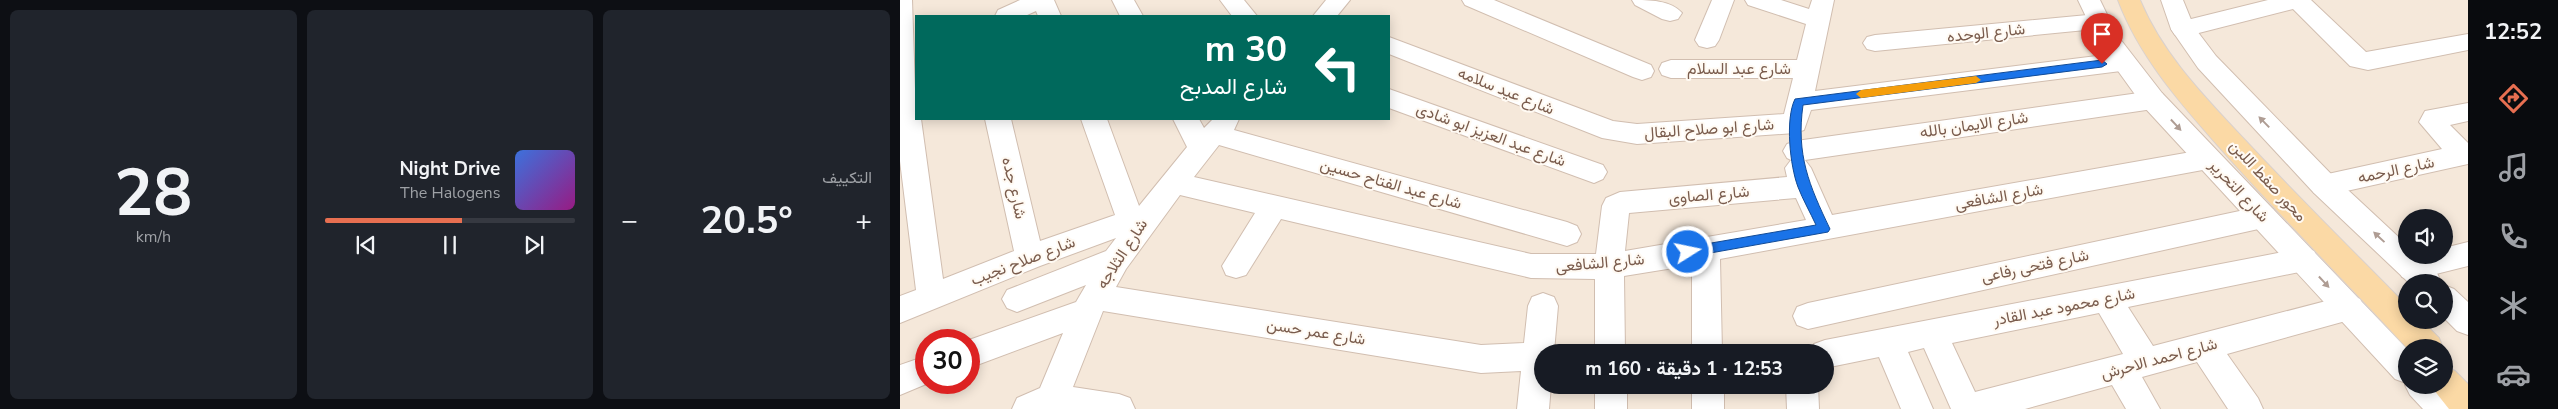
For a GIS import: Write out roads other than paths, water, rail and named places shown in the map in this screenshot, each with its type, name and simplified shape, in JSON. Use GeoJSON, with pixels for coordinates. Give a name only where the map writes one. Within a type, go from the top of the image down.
{"type":"FeatureCollection","features":[{"type":"Feature","properties":{"kind":"main road","name":"محور صفط اللبن"},"geometry":{"type":"LineString","coordinates":[[2116,0],[2122,16],[2141,51],[2169,88],[2240,170],[2402,339]]}},
{"type":"Feature","properties":{"kind":"main road","name":"محور صفط اللبن"},"geometry":{"type":"LineString","coordinates":[[2129,0],[2133,14],[2152,48],[2180,84],[2253,167],[2419,339]]}},
{"type":"Feature","properties":{"kind":"main road"},"geometry":{"type":"LineString","coordinates":[[2453,373],[2468,389]]}},
{"type":"Feature","properties":{"kind":"main road"},"geometry":{"type":"LineString","coordinates":[[2453,391],[2468,407]]}},
{"type":"Feature","properties":{"kind":"street"},"geometry":{"type":"LineString","coordinates":[[901,0],[906,72],[931,296]]}},
{"type":"Feature","properties":{"kind":"street"},"geometry":{"type":"LineString","coordinates":[[1013,8],[1040,0],[1043,1],[1049,15]]}},
{"type":"Feature","properties":{"kind":"street"},"geometry":{"type":"LineString","coordinates":[[1123,0],[1130,15]]}},
{"type":"Feature","properties":{"kind":"street"},"geometry":{"type":"LineString","coordinates":[[1231,0],[1244,15]]}},
{"type":"Feature","properties":{"kind":"street"},"geometry":{"type":"LineString","coordinates":[[1325,15],[1339,0]]}},
{"type":"Feature","properties":{"kind":"street"},"geometry":{"type":"LineString","coordinates":[[1473,0],[1642,71]]}},
{"type":"Feature","properties":{"kind":"street"},"geometry":{"type":"LineString","coordinates":[[1643,0],[1670,13]]}},
{"type":"Feature","properties":{"kind":"street"},"geometry":{"type":"LineString","coordinates":[[1707,40],[1722,0]]}},
{"type":"Feature","properties":{"kind":"street"},"geometry":{"type":"LineString","coordinates":[[1756,0],[1821,10],[1797,112],[1796,150],[1804,186],[1824,229]]}},
{"type":"Feature","properties":{"kind":"street"},"geometry":{"type":"LineString","coordinates":[[2172,0],[2183,29],[2206,62],[2324,185],[2419,274]]}},
{"type":"Feature","properties":{"kind":"street"},"geometry":{"type":"LineString","coordinates":[[2183,29],[2298,0],[2355,57],[2368,61],[2468,42]]}},
{"type":"Feature","properties":{"kind":"street","name":"شارع الوحده"},"geometry":{"type":"LineString","coordinates":[[1875,43],[2094,11]]}},
{"type":"Feature","properties":{"kind":"street","name":"شارع التحرير"},"geometry":{"type":"LineString","coordinates":[[2094,11],[2121,62],[2152,100],[2398,360]]}},
{"type":"Feature","properties":{"kind":"street","name":"شارع عيد سلامه"},"geometry":{"type":"LineString","coordinates":[[1390,45],[1599,128],[1624,133]]}},
{"type":"Feature","properties":{"kind":"street","name":"شارع ابو صلاح البقال"},"geometry":{"type":"LineString","coordinates":[[1624,133],[1797,112],[2121,62]]}},
{"type":"Feature","properties":{"kind":"street","name":"شارع عبد السلام"},"geometry":{"type":"LineString","coordinates":[[1671,69],[1807,69]]}},
{"type":"Feature","properties":{"kind":"street","name":"شارع عبد العزيز ابو شادى"},"geometry":{"type":"LineString","coordinates":[[1390,98],[1594,172]]}},
{"type":"Feature","properties":{"kind":"street","name":"شارع الايمان بالله"},"geometry":{"type":"LineString","coordinates":[[1796,150],[2152,100]]}},
{"type":"Feature","properties":{"kind":"street"},"geometry":{"type":"LineString","coordinates":[[2466,155],[2432,122],[2434,118],[2468,112]]}},
{"type":"Feature","properties":{"kind":"street","name":"شارع جده"},"geometry":{"type":"LineString","coordinates":[[998,120],[1030,257]]}},
{"type":"Feature","properties":{"kind":"street"},"geometry":{"type":"LineString","coordinates":[[1094,120],[1139,218]]}},
{"type":"Feature","properties":{"kind":"street"},"geometry":{"type":"LineString","coordinates":[[1188,120],[1214,133]]}},
{"type":"Feature","properties":{"kind":"street","name":"شارع الثلاجه"},"geometry":{"type":"LineString","coordinates":[[1043,406],[1091,304],[1139,218],[1174,183],[1214,133]]}},
{"type":"Feature","properties":{"kind":"street","name":"شارع عبد الفتاح حسين"},"geometry":{"type":"LineString","coordinates":[[1214,133],[1567,234]]}},
{"type":"Feature","properties":{"kind":"street","name":"شارع الرحمه"},"geometry":{"type":"LineString","coordinates":[[2324,185],[2466,155]]}},
{"type":"Feature","properties":{"kind":"street","name":"شارع الشافعى"},"geometry":{"type":"LineString","coordinates":[[1174,183],[1531,266],[1557,268],[1609,265],[1706,249],[2208,158]]}},
{"type":"Feature","properties":{"kind":"street","name":"شارع الصاوى"},"geometry":{"type":"LineString","coordinates":[[1609,265],[1616,206],[1620,204],[1804,186]]}},
{"type":"Feature","properties":{"kind":"street"},"geometry":{"type":"LineString","coordinates":[[1236,266],[1274,206]]}},
{"type":"Feature","properties":{"kind":"street","name":"شارع فتحى رفاعى"},"geometry":{"type":"LineString","coordinates":[[1808,316],[2263,217]]}},
{"type":"Feature","properties":{"kind":"street","name":"شارع صلاح نجيب"},"geometry":{"type":"LineString","coordinates":[[900,310],[1030,257],[1139,218]]}},
{"type":"Feature","properties":{"kind":"street"},"geometry":{"type":"LineString","coordinates":[[1706,249],[1708,344]]}},
{"type":"Feature","properties":{"kind":"street"},"geometry":{"type":"LineString","coordinates":[[2422,274],[2468,254]]}},
{"type":"Feature","properties":{"kind":"street"},"geometry":{"type":"LineString","coordinates":[[1017,299],[1116,260]]}},
{"type":"Feature","properties":{"kind":"street","name":"شارع محمود عبد القادر"},"geometry":{"type":"LineString","coordinates":[[1834,352],[2304,260]]}},
{"type":"Feature","properties":{"kind":"street"},"geometry":{"type":"LineString","coordinates":[[1609,265],[1610,344]]}},
{"type":"Feature","properties":{"kind":"street"},"geometry":{"type":"LineString","coordinates":[[2106,299],[2133,366],[2144,409]]}},
{"type":"Feature","properties":{"kind":"street"},"geometry":{"type":"LineString","coordinates":[[980,349],[1091,304]]}},
{"type":"Feature","properties":{"kind":"street","name":"شارع عمر حسن"},"geometry":{"type":"LineString","coordinates":[[1091,304],[1481,359],[1534,356]]}},
{"type":"Feature","properties":{"kind":"street"},"geometry":{"type":"LineString","coordinates":[[1539,344],[1543,306]]}},
{"type":"Feature","properties":{"kind":"street"},"geometry":{"type":"LineString","coordinates":[[2453,307],[2468,322]]}},
{"type":"Feature","properties":{"kind":"street","name":"شارع احمد الاحرش"},"geometry":{"type":"LineString","coordinates":[[1968,409],[2058,398],[2133,366],[2349,308]]}},
{"type":"Feature","properties":{"kind":"street"},"geometry":{"type":"LineString","coordinates":[[1932,333],[1968,409]]}},
{"type":"Feature","properties":{"kind":"street"},"geometry":{"type":"LineString","coordinates":[[1888,342],[1917,409]]}},
{"type":"Feature","properties":{"kind":"street"},"geometry":{"type":"LineString","coordinates":[[2204,347],[2247,409]]}},
{"type":"Feature","properties":{"kind":"street"},"geometry":{"type":"LineString","coordinates":[[900,380],[915,374]]}},
{"type":"Feature","properties":{"kind":"street"},"geometry":{"type":"LineString","coordinates":[[1533,409],[1534,394]]}},
{"type":"Feature","properties":{"kind":"street"},"geometry":{"type":"LineString","coordinates":[[1611,394],[1611,409]]}},
{"type":"Feature","properties":{"kind":"street"},"geometry":{"type":"LineString","coordinates":[[1708,394],[1708,409]]}},
{"type":"Feature","properties":{"kind":"street"},"geometry":{"type":"LineString","coordinates":[[1802,394],[1803,409]]}},
{"type":"Feature","properties":{"kind":"street"},"geometry":{"type":"LineString","coordinates":[[2430,394],[2444,409]]}},
{"type":"Feature","properties":{"kind":"street"},"geometry":{"type":"LineString","coordinates":[[1043,406],[1118,409]]}}]}
